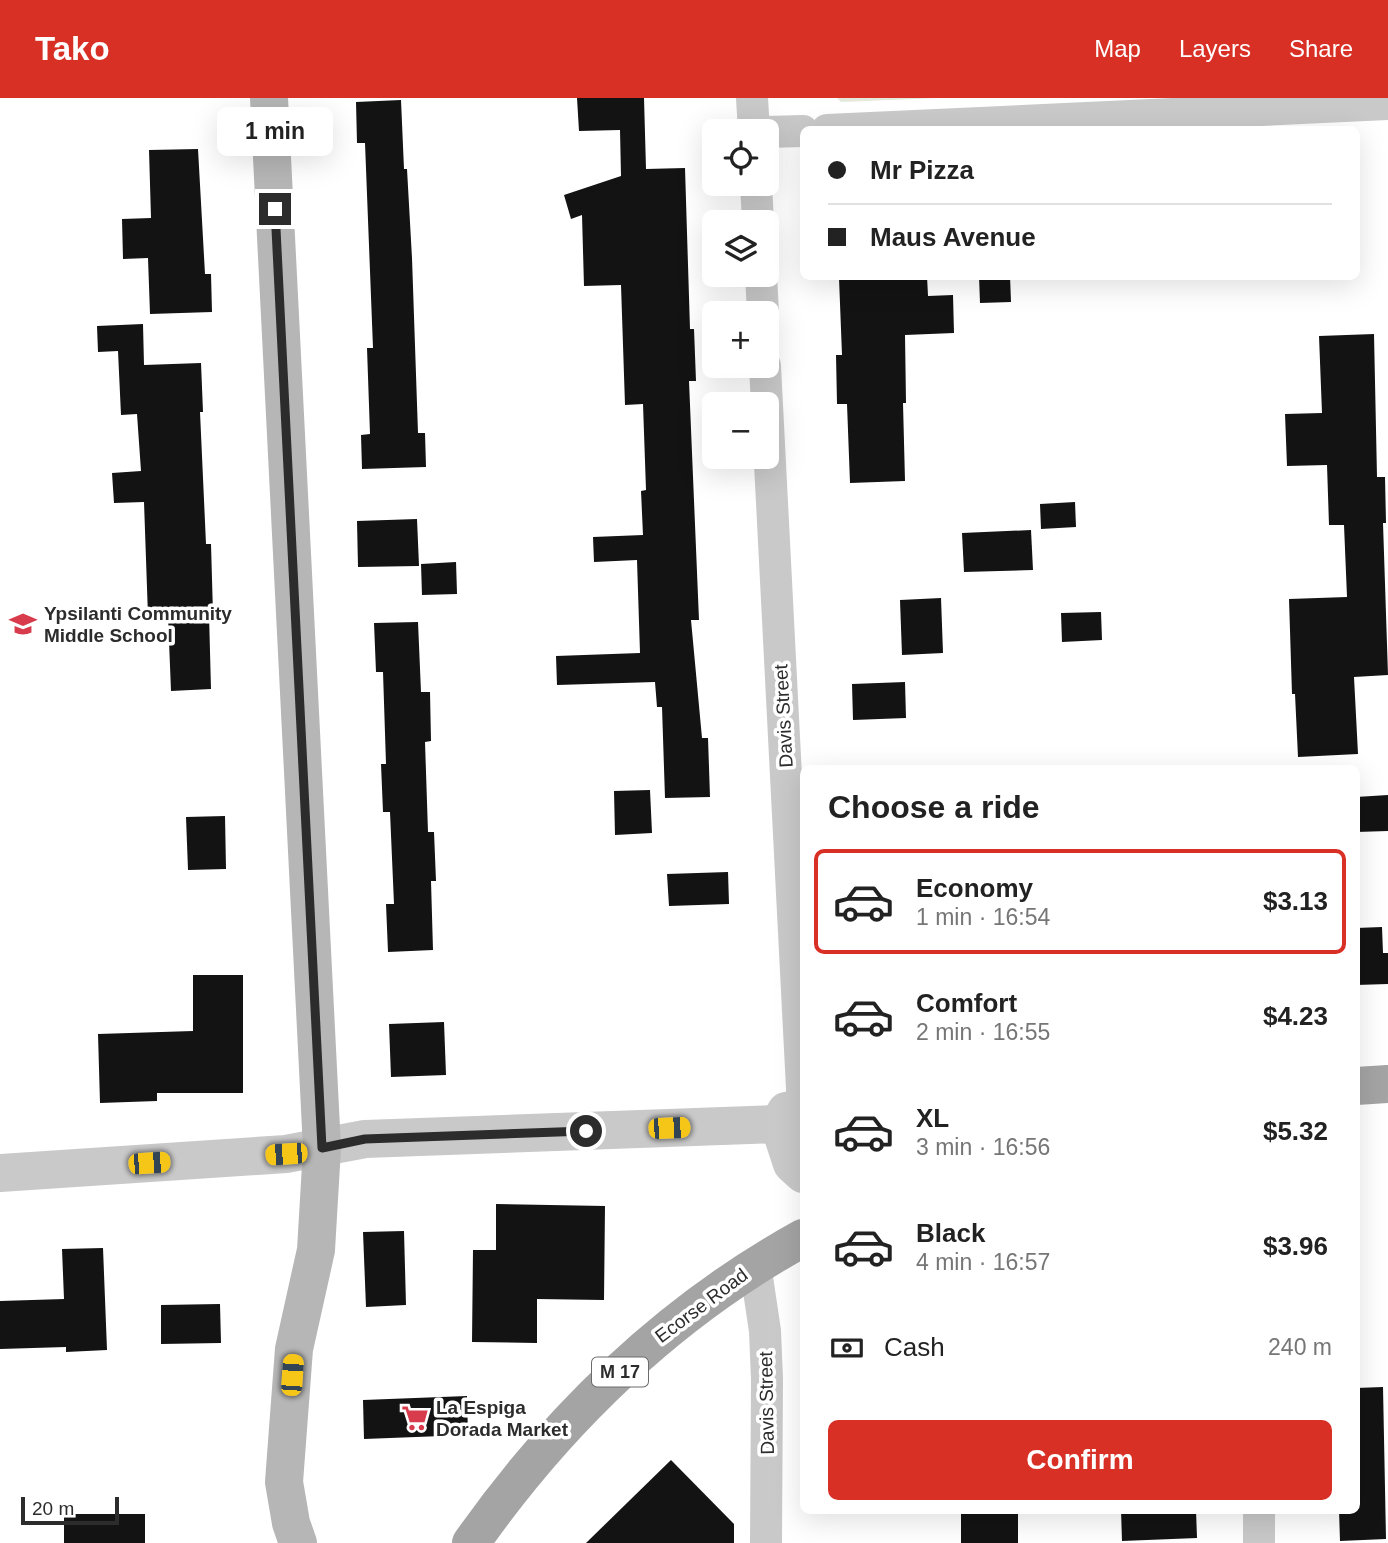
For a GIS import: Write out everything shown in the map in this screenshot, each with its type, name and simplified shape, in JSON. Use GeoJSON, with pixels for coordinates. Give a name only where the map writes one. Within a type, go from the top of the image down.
{"type":"FeatureCollection","features":[{"type":"Feature","properties":{"kind":"main road"},"geometry":{"type":"LineString","coordinates":[[269,98],[322,1148],[316,1250],[293,1349],[284,1482],[291,1523],[298,1543]]}},
{"type":"Feature","properties":{"kind":"main road"},"geometry":{"type":"LineString","coordinates":[[1360,1086],[1388,1084]]}},
{"type":"Feature","properties":{"kind":"main road","name":"Ecorse Road"},"geometry":{"type":"LineString","coordinates":[[471,1543],[529,1466],[601,1389],[657,1338],[755,1264],[800,1240]]}},
{"type":"Feature","properties":{"kind":"street"},"geometry":{"type":"LineString","coordinates":[[752,98],[753,119]]}},
{"type":"Feature","properties":{"kind":"street"},"geometry":{"type":"LineString","coordinates":[[913,126],[1388,104]]}},
{"type":"Feature","properties":{"kind":"street"},"geometry":{"type":"LineString","coordinates":[[779,132],[800,131]]}},
{"type":"Feature","properties":{"kind":"street","name":"Davis Street"},"geometry":{"type":"LineString","coordinates":[[765,378],[793,1113],[792,1164],[800,1171]]}},
{"type":"Feature","properties":{"kind":"street"},"geometry":{"type":"LineString","coordinates":[[0,1173],[286,1154],[365,1139],[793,1113]]}},
{"type":"Feature","properties":{"kind":"street","name":"Davis Street"},"geometry":{"type":"LineString","coordinates":[[755,1264],[765,1331],[767,1379],[766,1543]]}},
{"type":"Feature","properties":{"kind":"street"},"geometry":{"type":"LineString","coordinates":[[1259,1514],[1259,1543]]}},
{"type":"Feature","properties":{"kind":"shaded area"},"geometry":{"type":"Polygon","coordinates":[[[837,98],[939,98],[841,102],[837,98]]]}},
{"type":"Feature","properties":{"kind":"building"},"geometry":{"type":"Polygon","coordinates":[[[577,98],[644,98],[646,169],[685,168],[690,329],[694,329],[696,381],[689,381],[699,620],[691,620],[702,738],[708,738],[710,797],[665,798],[662,707],[657,707],[655,682],[557,685],[556,656],[640,653],[637,560],[594,562],[593,537],[643,535],[641,491],[646,490],[643,404],[625,405],[621,285],[584,286],[582,215],[571,219],[564,195],[621,176],[620,130],[579,131],[577,98]]]}},
{"type":"Feature","properties":{"kind":"building"},"geometry":{"type":"Polygon","coordinates":[[[401,100],[412,258],[418,433],[425,433],[426,467],[362,469],[361,435],[370,434],[367,348],[373,348],[365,143],[357,143],[356,102],[401,100]]]}},
{"type":"Feature","properties":{"kind":"building"},"geometry":{"type":"Polygon","coordinates":[[[198,149],[205,274],[211,274],[212,312],[150,314],[148,258],[123,259],[122,219],[151,218],[149,150],[198,149]]]}},
{"type":"Feature","properties":{"kind":"building"},"geometry":{"type":"Polygon","coordinates":[[[839,280],[927,280],[928,296],[953,295],[954,333],[905,335],[905,481],[850,483],[847,404],[837,404],[836,355],[842,355],[839,280]]]}},
{"type":"Feature","properties":{"kind":"building"},"geometry":{"type":"Polygon","coordinates":[[[979,280],[1010,280],[1011,302],[980,303],[979,280]]]}},
{"type":"Feature","properties":{"kind":"building"},"geometry":{"type":"Polygon","coordinates":[[[143,324],[144,365],[201,363],[203,412],[200,412],[206,544],[211,544],[211,689],[171,691],[168,616],[148,616],[144,502],[114,503],[112,473],[141,471],[137,414],[121,415],[118,351],[98,352],[97,326],[143,324]]]}},
{"type":"Feature","properties":{"kind":"building"},"geometry":{"type":"Polygon","coordinates":[[[1374,334],[1377,477],[1385,477],[1386,523],[1383,523],[1388,675],[1354,677],[1358,754],[1298,757],[1295,694],[1292,694],[1289,599],[1347,597],[1344,525],[1329,525],[1327,465],[1287,466],[1285,414],[1322,413],[1319,336],[1374,334]]]}},
{"type":"Feature","properties":{"kind":"building"},"geometry":{"type":"Polygon","coordinates":[[[1075,502],[1076,527],[1041,529],[1040,504],[1075,502]]]}},
{"type":"Feature","properties":{"kind":"building"},"geometry":{"type":"Polygon","coordinates":[[[417,519],[419,566],[358,567],[357,521],[417,519]]]}},
{"type":"Feature","properties":{"kind":"building"},"geometry":{"type":"Polygon","coordinates":[[[1031,530],[1033,570],[964,572],[962,533],[1031,530]]]}},
{"type":"Feature","properties":{"kind":"building"},"geometry":{"type":"Polygon","coordinates":[[[456,562],[457,594],[422,595],[421,564],[456,562]]]}},
{"type":"Feature","properties":{"kind":"building"},"geometry":{"type":"Polygon","coordinates":[[[941,598],[943,653],[902,655],[900,600],[941,598]]]}},
{"type":"Feature","properties":{"kind":"building"},"geometry":{"type":"Polygon","coordinates":[[[1101,612],[1102,640],[1062,642],[1061,613],[1101,612]]]}},
{"type":"Feature","properties":{"kind":"building"},"geometry":{"type":"Polygon","coordinates":[[[418,622],[421,692],[430,692],[431,741],[425,742],[428,832],[434,832],[436,881],[431,881],[433,950],[388,952],[386,904],[394,904],[390,812],[383,812],[381,764],[386,764],[383,672],[376,672],[374,623],[418,622]]]}},
{"type":"Feature","properties":{"kind":"building"},"geometry":{"type":"Polygon","coordinates":[[[905,682],[906,718],[853,720],[852,684],[905,682]]]}},
{"type":"Feature","properties":{"kind":"building"},"geometry":{"type":"Polygon","coordinates":[[[650,790],[652,833],[615,835],[614,791],[650,790]]]}},
{"type":"Feature","properties":{"kind":"building"},"geometry":{"type":"Polygon","coordinates":[[[1388,795],[1388,831],[1360,832],[1360,797],[1388,795]]]}},
{"type":"Feature","properties":{"kind":"building"},"geometry":{"type":"Polygon","coordinates":[[[225,816],[226,869],[188,870],[186,817],[225,816]]]}},
{"type":"Feature","properties":{"kind":"building"},"geometry":{"type":"Polygon","coordinates":[[[728,872],[729,904],[669,906],[667,874],[728,872]]]}},
{"type":"Feature","properties":{"kind":"building"},"geometry":{"type":"Polygon","coordinates":[[[1382,927],[1383,953],[1388,953],[1388,984],[1360,985],[1360,928],[1382,927]]]}},
{"type":"Feature","properties":{"kind":"building"},"geometry":{"type":"Polygon","coordinates":[[[193,975],[243,975],[243,1093],[157,1093],[157,1101],[100,1103],[98,1034],[193,1031],[193,975]]]}},
{"type":"Feature","properties":{"kind":"building"},"geometry":{"type":"Polygon","coordinates":[[[444,1022],[446,1075],[391,1077],[389,1024],[444,1022]]]}},
{"type":"Feature","properties":{"kind":"building"},"geometry":{"type":"Polygon","coordinates":[[[496,1204],[605,1206],[604,1300],[537,1299],[537,1343],[472,1342],[473,1250],[496,1250],[496,1204]]]}},
{"type":"Feature","properties":{"kind":"building"},"geometry":{"type":"Polygon","coordinates":[[[404,1231],[406,1305],[366,1307],[363,1232],[404,1231]]]}},
{"type":"Feature","properties":{"kind":"building"},"geometry":{"type":"Polygon","coordinates":[[[103,1248],[107,1350],[66,1352],[66,1347],[0,1349],[0,1301],[64,1299],[62,1249],[103,1248]]]}},
{"type":"Feature","properties":{"kind":"building"},"geometry":{"type":"Polygon","coordinates":[[[220,1304],[221,1343],[161,1344],[161,1305],[220,1304]]]}},
{"type":"Feature","properties":{"kind":"building"},"geometry":{"type":"Polygon","coordinates":[[[1383,1387],[1386,1539],[1340,1541],[1339,1514],[1360,1514],[1360,1388],[1383,1387]]]}},
{"type":"Feature","properties":{"kind":"building","name":"La Espiga Dorada Market"},"geometry":{"type":"Polygon","coordinates":[[[467,1396],[468,1435],[364,1439],[363,1400],[467,1396]]]}},
{"type":"Feature","properties":{"kind":"building"},"geometry":{"type":"Polygon","coordinates":[[[671,1460],[734,1524],[734,1543],[586,1543],[671,1460]]]}},
{"type":"Feature","properties":{"kind":"building"},"geometry":{"type":"Polygon","coordinates":[[[64,1514],[145,1514],[145,1543],[64,1543],[64,1514]]]}},
{"type":"Feature","properties":{"kind":"building"},"geometry":{"type":"Polygon","coordinates":[[[961,1514],[1018,1514],[1018,1543],[961,1543],[961,1514]]]}},
{"type":"Feature","properties":{"kind":"building"},"geometry":{"type":"Polygon","coordinates":[[[1121,1514],[1196,1514],[1197,1538],[1122,1541],[1121,1514]]]}},
{"type":"Feature","properties":{"kind":"place","name":"Ypsilanti Community Middle School"},"geometry":{"type":"Point","coordinates":[23,624]}},
{"type":"Feature","properties":{"kind":"place","name":"La Espiga Dorada Market"},"geometry":{"type":"Point","coordinates":[415,1418]}},
{"type":"Feature","properties":{"kind":"route"},"geometry":{"type":"LineString","coordinates":[[275,209],[322,1148],[365,1139],[586,1131]]}}]}
